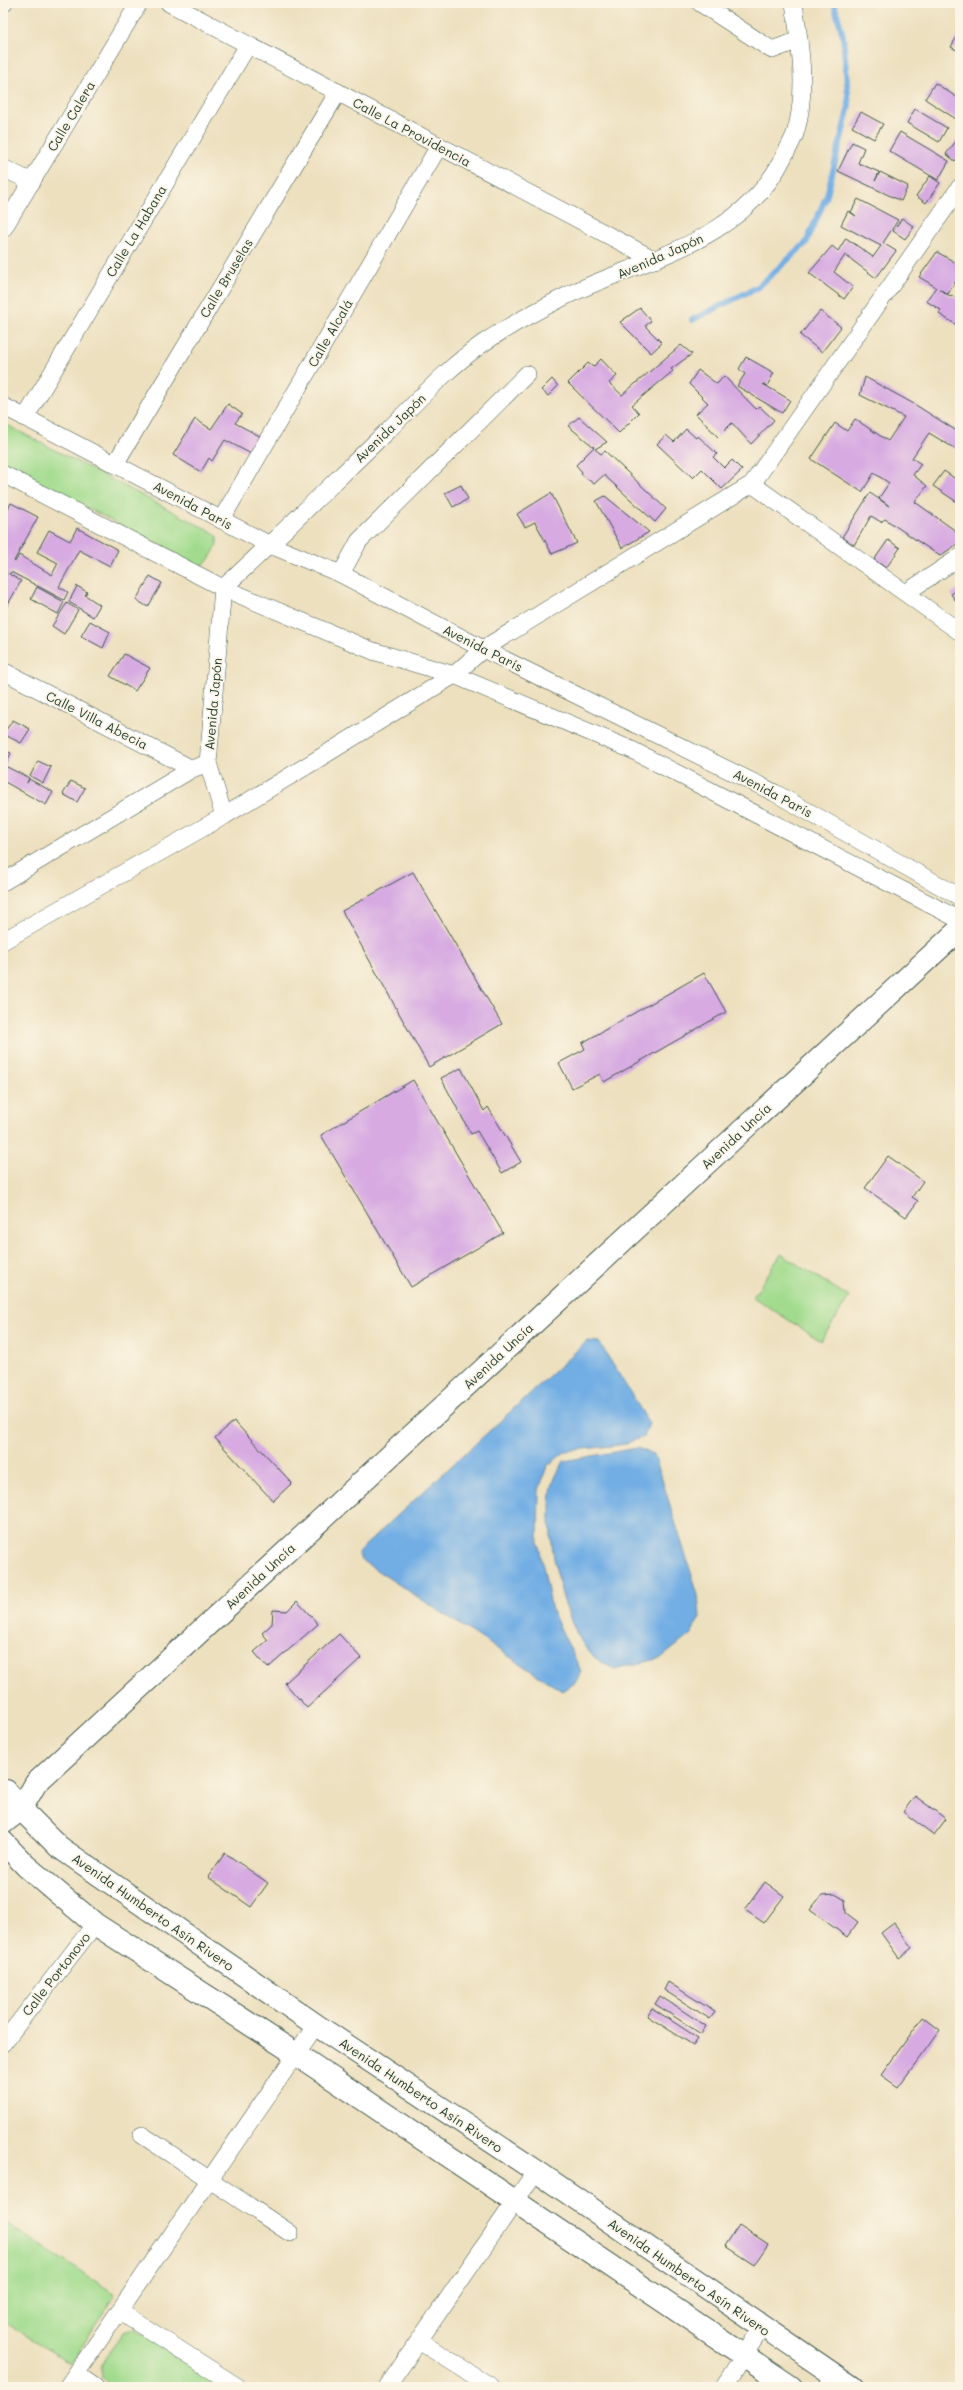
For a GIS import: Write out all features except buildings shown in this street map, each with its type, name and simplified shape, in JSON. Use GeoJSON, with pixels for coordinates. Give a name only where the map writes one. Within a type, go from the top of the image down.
{"type":"FeatureCollection","features":[{"type":"Feature","properties":{"kind":"street","name":"Calle Calera"},"geometry":{"type":"LineString","coordinates":[[3,230],[139,3]]}},
{"type":"Feature","properties":{"kind":"street","name":"Calle La Providencia"},"geometry":{"type":"LineString","coordinates":[[169,3],[655,260]]}},
{"type":"Feature","properties":{"kind":"street"},"geometry":{"type":"LineString","coordinates":[[700,3],[772,50],[799,40]]}},
{"type":"Feature","properties":{"kind":"street","name":"Avenida Japón"},"geometry":{"type":"LineString","coordinates":[[3,882],[192,769],[208,763],[223,588],[270,545],[446,373],[482,344],[567,295],[655,260],[721,228],[749,204],[775,175],[795,134],[802,96],[799,40],[794,3]]}},
{"type":"Feature","properties":{"kind":"street","name":"Calle La Habana"},"geometry":{"type":"LineString","coordinates":[[25,418],[248,45]]}},
{"type":"Feature","properties":{"kind":"street","name":"Calle Bruselas"},"geometry":{"type":"LineString","coordinates":[[115,464],[338,92]]}},
{"type":"Feature","properties":{"kind":"street","name":"Calle Alcalá"},"geometry":{"type":"LineString","coordinates":[[221,520],[439,146]]}},
{"type":"Feature","properties":{"kind":"street"},"geometry":{"type":"LineString","coordinates":[[3,168],[32,182]]}},
{"type":"Feature","properties":{"kind":"street"},"geometry":{"type":"LineString","coordinates":[[3,941],[224,816],[454,675],[483,649],[752,484],[960,187]]}},
{"type":"Feature","properties":{"kind":"street"},"geometry":{"type":"LineString","coordinates":[[341,574],[359,541],[527,374]]}},
{"type":"Feature","properties":{"kind":"street","name":"Avenida París"},"geometry":{"type":"LineString","coordinates":[[3,406],[270,545],[341,574],[483,649],[775,793],[960,897]]}},
{"type":"Feature","properties":{"kind":"street","name":"Avenida París"},"geometry":{"type":"LineString","coordinates":[[3,474],[223,588],[373,651],[454,675],[632,750],[960,920]]}},
{"type":"Feature","properties":{"kind":"street"},"geometry":{"type":"LineString","coordinates":[[752,484],[907,592],[960,632]]}},
{"type":"Feature","properties":{"kind":"street"},"geometry":{"type":"LineString","coordinates":[[907,592],[960,557]]}},
{"type":"Feature","properties":{"kind":"street","name":"Calle Villa Abecia"},"geometry":{"type":"LineString","coordinates":[[3,671],[192,769]]}},
{"type":"Feature","properties":{"kind":"street"},"geometry":{"type":"LineString","coordinates":[[208,763],[224,816]]}},
{"type":"Feature","properties":{"kind":"street","name":"Avenida Uncía"},"geometry":{"type":"LineString","coordinates":[[3,1822],[20,1809],[36,1783],[960,929]]}},
{"type":"Feature","properties":{"kind":"street","name":"Avenida Uncía"},"geometry":{"type":"LineString","coordinates":[[4,1790],[36,1783]]}},
{"type":"Feature","properties":{"kind":"street","name":"Avenida Humberto Asín Rivero"},"geometry":{"type":"LineString","coordinates":[[4,1790],[20,1809],[58,1847],[316,2025],[536,2171],[762,2327],[852,2387]]}},
{"type":"Feature","properties":{"kind":"street"},"geometry":{"type":"LineString","coordinates":[[3,1842],[26,1866],[95,1924],[296,2054],[744,2357],[791,2387]]}},
{"type":"Feature","properties":{"kind":"street","name":"Calle Portonovo"},"geometry":{"type":"LineString","coordinates":[[3,2043],[95,1924]]}},
{"type":"Feature","properties":{"kind":"street"},"geometry":{"type":"LineString","coordinates":[[95,2387],[72,2381],[119,2310],[316,2025]]}},
{"type":"Feature","properties":{"kind":"street"},"geometry":{"type":"LineString","coordinates":[[142,2135],[290,2233]]}},
{"type":"Feature","properties":{"kind":"street"},"geometry":{"type":"LineString","coordinates":[[387,2387],[536,2171]]}},
{"type":"Feature","properties":{"kind":"street"},"geometry":{"type":"LineString","coordinates":[[119,2310],[238,2387]]}},
{"type":"Feature","properties":{"kind":"street"},"geometry":{"type":"LineString","coordinates":[[724,2387],[762,2327]]}},
{"type":"Feature","properties":{"kind":"street"},"geometry":{"type":"LineString","coordinates":[[419,2341],[492,2387]]}},
{"type":"Feature","properties":{"kind":"green space"},"geometry":{"type":"Polygon","coordinates":[[[3,423],[214,533],[217,536],[217,544],[212,554],[206,562],[199,566],[3,464],[3,423]]]}},
{"type":"Feature","properties":{"kind":"green space"},"geometry":{"type":"Polygon","coordinates":[[[781,1254],[849,1297],[821,1341],[753,1297],[781,1254]]]}},
{"type":"Feature","properties":{"kind":"green space"},"geometry":{"type":"Polygon","coordinates":[[[3,2221],[115,2294],[71,2364],[3,2321],[3,2221]]]}},
{"type":"Feature","properties":{"kind":"green space"},"geometry":{"type":"Polygon","coordinates":[[[133,2329],[229,2387],[113,2387],[105,2381],[100,2373],[100,2366],[123,2332],[133,2329]]]}},
{"type":"Feature","properties":{"kind":"water"},"geometry":{"type":"Polygon","coordinates":[[[587,1341],[599,1342],[649,1423],[644,1437],[620,1445],[566,1451],[547,1466],[539,1490],[538,1541],[552,1611],[581,1671],[577,1681],[562,1691],[361,1560],[358,1552],[587,1341]]]}},
{"type":"Feature","properties":{"kind":"water"},"geometry":{"type":"Polygon","coordinates":[[[637,1448],[654,1454],[698,1595],[700,1617],[691,1634],[661,1658],[614,1669],[593,1656],[582,1642],[563,1599],[552,1548],[550,1501],[554,1480],[564,1461],[637,1448]]]}},
{"type":"Feature","properties":{"kind":"waterway"},"geometry":{"type":"LineString","coordinates":[[692,320],[758,287],[806,243],[827,195],[849,106],[843,36],[834,3]]}}]}
